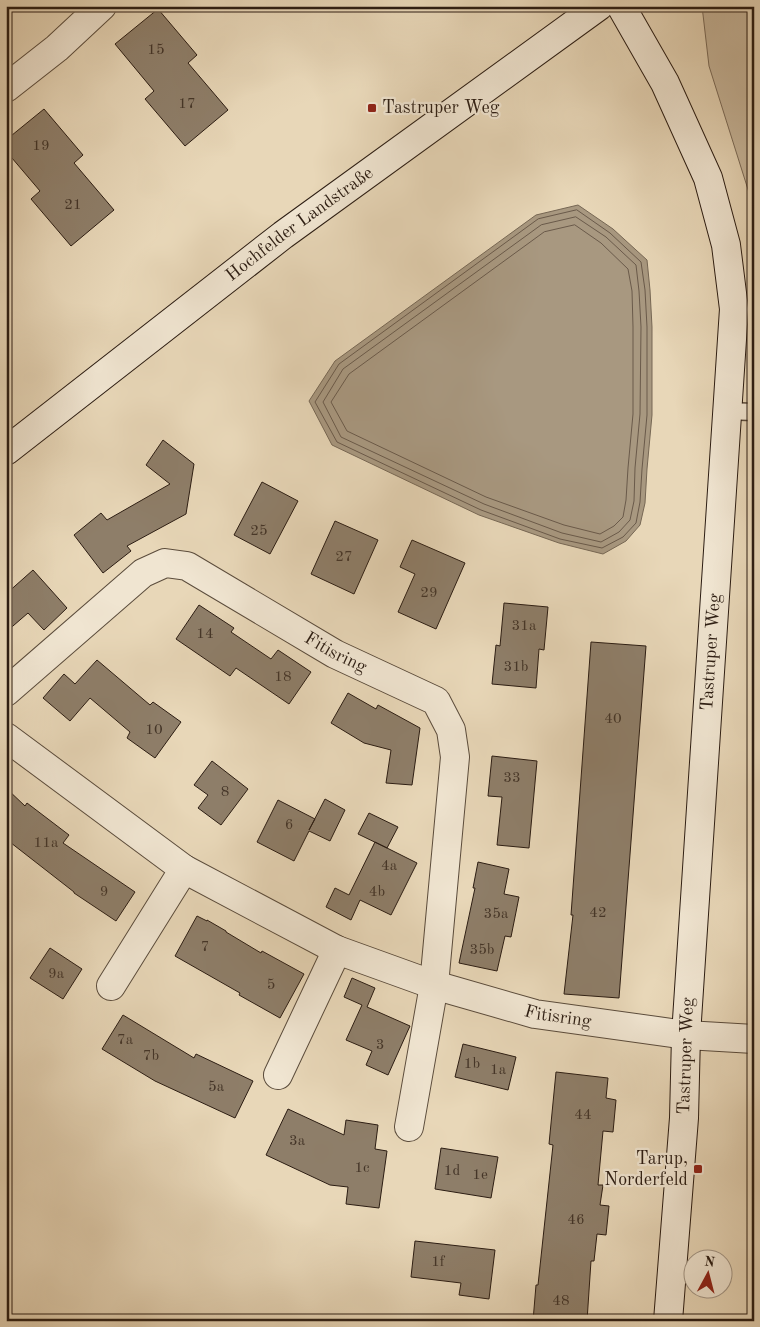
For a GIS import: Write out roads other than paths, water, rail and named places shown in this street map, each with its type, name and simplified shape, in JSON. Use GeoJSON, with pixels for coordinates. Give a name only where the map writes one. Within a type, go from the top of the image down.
{"type":"FeatureCollection","features":[{"type":"Feature","properties":{"kind":"street"},"geometry":{"type":"LineString","coordinates":[[6,88],[57,48],[102,6]]}},
{"type":"Feature","properties":{"kind":"street","name":"Hochfelder Landstraße"},"geometry":{"type":"LineString","coordinates":[[6,451],[282,235],[599,6]]}},
{"type":"Feature","properties":{"kind":"street","name":"Tastruper Weg"},"geometry":{"type":"LineString","coordinates":[[621,6],[665,83],[708,178],[726,245],[734,309],[686,1035],[684,1118],[668,1321]]}},
{"type":"Feature","properties":{"kind":"street","name":"Fitisring"},"geometry":{"type":"LineString","coordinates":[[6,692],[143,574],[165,563],[187,566],[334,654],[436,701],[451,730],[455,756],[434,985],[409,1127]]}},
{"type":"Feature","properties":{"kind":"street","name":"Fitisring"},"geometry":{"type":"LineString","coordinates":[[6,736],[184,868],[337,950],[434,985],[536,1014],[686,1035],[754,1039]]}},
{"type":"Feature","properties":{"kind":"street"},"geometry":{"type":"LineString","coordinates":[[110,986],[184,868]]}},
{"type":"Feature","properties":{"kind":"street"},"geometry":{"type":"LineString","coordinates":[[278,1074],[337,950]]}},
{"type":"Feature","properties":{"kind":"lane"},"geometry":{"type":"LineString","coordinates":[[726,411],[754,412]]}},
{"type":"Feature","properties":{"kind":"water"},"geometry":{"type":"Polygon","coordinates":[[[578,205],[613,229],[647,260],[650,290],[652,415],[645,503],[640,525],[626,541],[603,554],[559,543],[479,515],[332,445],[309,401],[335,361],[536,215],[578,205]]]}},
{"type":"Feature","properties":{"kind":"place","name":"Tastruper Weg"},"geometry":{"type":"Point","coordinates":[372,108]}},
{"type":"Feature","properties":{"kind":"place","name":"Tarup, Norderfeld"},"geometry":{"type":"Point","coordinates":[698,1169]}}]}
